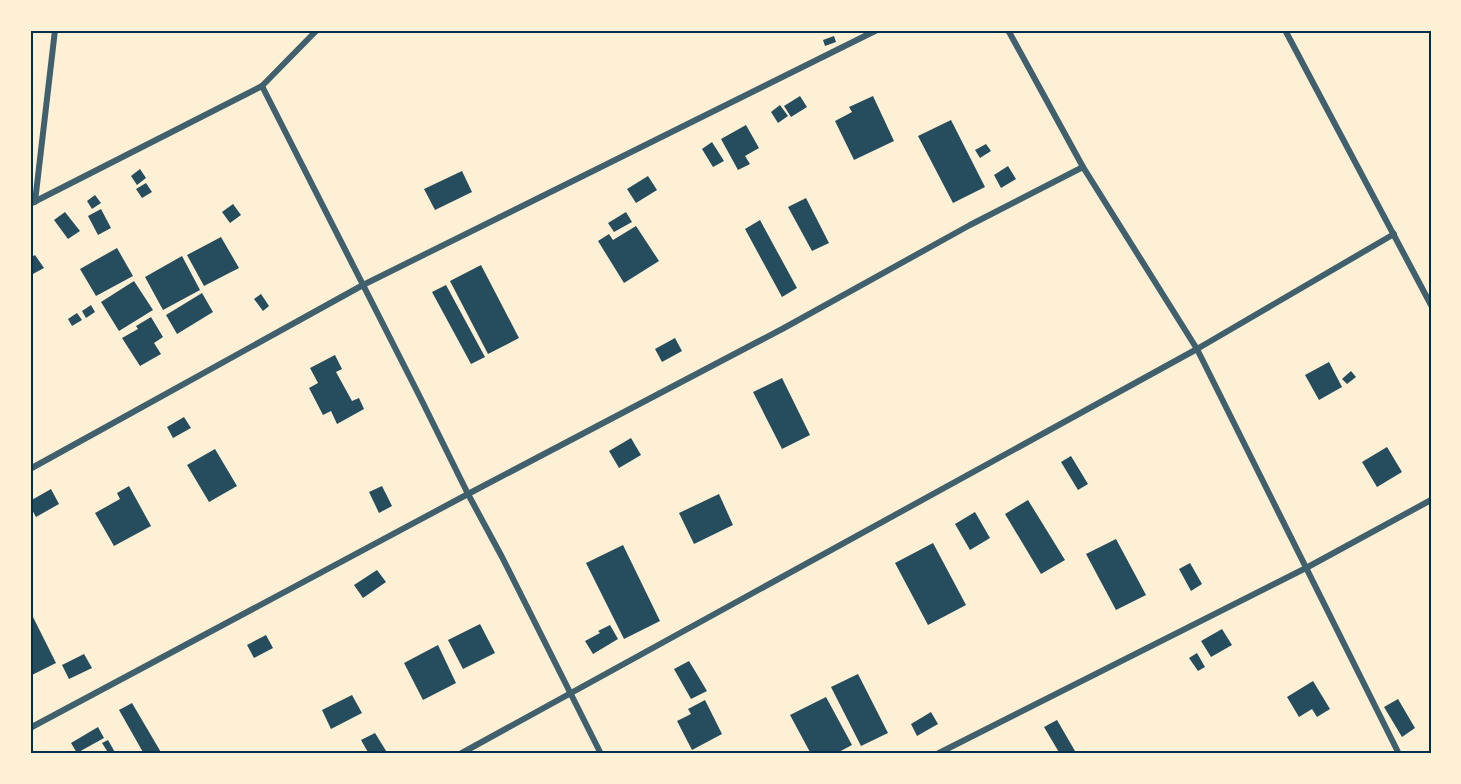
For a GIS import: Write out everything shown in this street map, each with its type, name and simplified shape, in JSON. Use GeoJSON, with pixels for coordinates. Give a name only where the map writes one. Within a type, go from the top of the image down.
{"type":"FeatureCollection","features":[{"type":"Feature","properties":{"kind":"street"},"geometry":{"type":"LineString","coordinates":[[32,203],[55,30]]}},
{"type":"Feature","properties":{"kind":"street"},"geometry":{"type":"LineString","coordinates":[[32,203],[262,86],[317,30]]}},
{"type":"Feature","properties":{"kind":"street"},"geometry":{"type":"LineString","coordinates":[[30,469],[363,285],[877,30]]}},
{"type":"Feature","properties":{"kind":"street"},"geometry":{"type":"LineString","coordinates":[[1008,30],[1083,167],[1197,349],[1400,754]]}},
{"type":"Feature","properties":{"kind":"street"},"geometry":{"type":"LineString","coordinates":[[1285,30],[1431,304]]}},
{"type":"Feature","properties":{"kind":"street"},"geometry":{"type":"LineString","coordinates":[[262,86],[601,754]]}},
{"type":"Feature","properties":{"kind":"street"},"geometry":{"type":"LineString","coordinates":[[30,728],[783,328],[970,225],[1083,167]]}},
{"type":"Feature","properties":{"kind":"street"},"geometry":{"type":"LineString","coordinates":[[460,754],[1197,349],[1394,234]]}},
{"type":"Feature","properties":{"kind":"street"},"geometry":{"type":"LineString","coordinates":[[937,754],[1306,568],[1431,500]]}},
{"type":"Feature","properties":{"kind":"building"},"geometry":{"type":"Polygon","coordinates":[[[834,36],[836,42],[825,46],[823,40],[834,36]]]}},
{"type":"Feature","properties":{"kind":"building"},"geometry":{"type":"Polygon","coordinates":[[[800,96],[807,107],[791,117],[784,106],[800,96]]]}},
{"type":"Feature","properties":{"kind":"building"},"geometry":{"type":"Polygon","coordinates":[[[873,96],[894,141],[854,160],[835,121],[852,112],[849,107],[873,96]]]}},
{"type":"Feature","properties":{"kind":"building"},"geometry":{"type":"Polygon","coordinates":[[[780,105],[788,116],[778,123],[771,112],[780,105]]]}},
{"type":"Feature","properties":{"kind":"building"},"geometry":{"type":"Polygon","coordinates":[[[951,120],[985,187],[953,203],[918,136],[951,120]]]}},
{"type":"Feature","properties":{"kind":"building"},"geometry":{"type":"Polygon","coordinates":[[[746,125],[759,148],[745,156],[750,164],[738,170],[721,139],[746,125]]]}},
{"type":"Feature","properties":{"kind":"building"},"geometry":{"type":"Polygon","coordinates":[[[712,142],[724,161],[713,167],[702,149],[712,142]]]}},
{"type":"Feature","properties":{"kind":"building"},"geometry":{"type":"Polygon","coordinates":[[[986,144],[991,151],[980,158],[975,150],[986,144]]]}},
{"type":"Feature","properties":{"kind":"building"},"geometry":{"type":"Polygon","coordinates":[[[1008,166],[1016,179],[1001,188],[994,175],[1008,166]]]}},
{"type":"Feature","properties":{"kind":"building"},"geometry":{"type":"Polygon","coordinates":[[[140,169],[146,178],[137,185],[131,176],[140,169]]]}},
{"type":"Feature","properties":{"kind":"building"},"geometry":{"type":"Polygon","coordinates":[[[462,171],[472,192],[435,210],[424,189],[462,171]]]}},
{"type":"Feature","properties":{"kind":"building"},"geometry":{"type":"Polygon","coordinates":[[[648,176],[657,190],[636,203],[627,189],[648,176]]]}},
{"type":"Feature","properties":{"kind":"building"},"geometry":{"type":"Polygon","coordinates":[[[146,183],[152,192],[142,198],[136,189],[146,183]]]}},
{"type":"Feature","properties":{"kind":"building"},"geometry":{"type":"Polygon","coordinates":[[[95,195],[101,203],[92,209],[87,201],[95,195]]]}},
{"type":"Feature","properties":{"kind":"building"},"geometry":{"type":"Polygon","coordinates":[[[806,198],[829,243],[812,251],[788,207],[806,198]]]}},
{"type":"Feature","properties":{"kind":"building"},"geometry":{"type":"Polygon","coordinates":[[[233,204],[241,215],[230,223],[222,212],[233,204]]]}},
{"type":"Feature","properties":{"kind":"building"},"geometry":{"type":"Polygon","coordinates":[[[101,209],[111,228],[98,235],[88,216],[101,209]]]}},
{"type":"Feature","properties":{"kind":"building"},"geometry":{"type":"Polygon","coordinates":[[[65,212],[80,231],[68,239],[54,220],[65,212]]]}},
{"type":"Feature","properties":{"kind":"building"},"geometry":{"type":"Polygon","coordinates":[[[626,212],[632,222],[614,232],[608,223],[626,212]]]}},
{"type":"Feature","properties":{"kind":"building"},"geometry":{"type":"Polygon","coordinates":[[[760,220],[797,288],[782,297],[745,229],[760,220]]]}},
{"type":"Feature","properties":{"kind":"building"},"geometry":{"type":"Polygon","coordinates":[[[636,226],[659,261],[624,283],[598,241],[609,234],[613,240],[636,226]]]}},
{"type":"Feature","properties":{"kind":"building"},"geometry":{"type":"Polygon","coordinates":[[[221,237],[239,268],[204,286],[187,255],[221,237]]]}},
{"type":"Feature","properties":{"kind":"building"},"geometry":{"type":"Polygon","coordinates":[[[117,248],[133,276],[96,296],[80,269],[117,248]]]}},
{"type":"Feature","properties":{"kind":"building"},"geometry":{"type":"Polygon","coordinates":[[[35,255],[44,268],[31,275],[30,258],[35,255]]]}},
{"type":"Feature","properties":{"kind":"building"},"geometry":{"type":"Polygon","coordinates":[[[182,256],[200,290],[163,310],[145,277],[182,256]]]}},
{"type":"Feature","properties":{"kind":"building"},"geometry":{"type":"Polygon","coordinates":[[[481,265],[519,338],[488,354],[450,281],[481,265]]]}},
{"type":"Feature","properties":{"kind":"building"},"geometry":{"type":"Polygon","coordinates":[[[134,281],[153,310],[119,331],[101,302],[134,281]]]}},
{"type":"Feature","properties":{"kind":"building"},"geometry":{"type":"Polygon","coordinates":[[[446,285],[485,357],[471,364],[432,292],[446,285]]]}},
{"type":"Feature","properties":{"kind":"building"},"geometry":{"type":"Polygon","coordinates":[[[202,293],[213,312],[177,334],[166,315],[202,293]]]}},
{"type":"Feature","properties":{"kind":"building"},"geometry":{"type":"Polygon","coordinates":[[[261,294],[269,306],[263,311],[254,299],[261,294]]]}},
{"type":"Feature","properties":{"kind":"building"},"geometry":{"type":"Polygon","coordinates":[[[91,305],[95,312],[86,318],[82,311],[91,305]]]}},
{"type":"Feature","properties":{"kind":"building"},"geometry":{"type":"Polygon","coordinates":[[[77,313],[82,320],[72,326],[68,319],[77,313]]]}},
{"type":"Feature","properties":{"kind":"building"},"geometry":{"type":"Polygon","coordinates":[[[151,317],[163,337],[154,343],[161,354],[140,366],[122,338],[138,329],[136,326],[151,317]]]}},
{"type":"Feature","properties":{"kind":"building"},"geometry":{"type":"Polygon","coordinates":[[[675,338],[682,351],[662,362],[655,349],[675,338]]]}},
{"type":"Feature","properties":{"kind":"building"},"geometry":{"type":"Polygon","coordinates":[[[335,355],[342,369],[336,372],[352,401],[359,398],[364,409],[337,424],[331,411],[323,415],[309,388],[318,383],[310,368],[335,355]]]}},
{"type":"Feature","properties":{"kind":"building"},"geometry":{"type":"Polygon","coordinates":[[[1329,362],[1342,387],[1319,400],[1305,375],[1329,362]]]}},
{"type":"Feature","properties":{"kind":"building"},"geometry":{"type":"Polygon","coordinates":[[[1351,371],[1356,377],[1347,384],[1342,379],[1351,371]]]}},
{"type":"Feature","properties":{"kind":"building"},"geometry":{"type":"Polygon","coordinates":[[[782,378],[810,435],[782,449],[753,392],[782,378]]]}},
{"type":"Feature","properties":{"kind":"building"},"geometry":{"type":"Polygon","coordinates":[[[184,417],[191,428],[173,438],[167,427],[184,417]]]}},
{"type":"Feature","properties":{"kind":"building"},"geometry":{"type":"Polygon","coordinates":[[[631,438],[641,455],[619,468],[609,451],[631,438]]]}},
{"type":"Feature","properties":{"kind":"building"},"geometry":{"type":"Polygon","coordinates":[[[1387,447],[1402,472],[1377,487],[1362,462],[1387,447]]]}},
{"type":"Feature","properties":{"kind":"building"},"geometry":{"type":"Polygon","coordinates":[[[215,449],[237,486],[209,502],[187,465],[215,449]]]}},
{"type":"Feature","properties":{"kind":"building"},"geometry":{"type":"Polygon","coordinates":[[[1071,456],[1088,484],[1078,490],[1061,462],[1071,456]]]}},
{"type":"Feature","properties":{"kind":"building"},"geometry":{"type":"Polygon","coordinates":[[[129,486],[151,526],[114,546],[95,513],[120,499],[117,493],[129,486]]]}},
{"type":"Feature","properties":{"kind":"building"},"geometry":{"type":"Polygon","coordinates":[[[382,486],[392,506],[379,513],[369,492],[382,486]]]}},
{"type":"Feature","properties":{"kind":"building"},"geometry":{"type":"Polygon","coordinates":[[[51,489],[59,504],[36,517],[30,501],[51,489]]]}},
{"type":"Feature","properties":{"kind":"building"},"geometry":{"type":"Polygon","coordinates":[[[719,494],[733,525],[694,544],[679,513],[719,494]]]}},
{"type":"Feature","properties":{"kind":"building"},"geometry":{"type":"Polygon","coordinates":[[[1028,500],[1065,560],[1041,574],[1005,514],[1028,500]]]}},
{"type":"Feature","properties":{"kind":"building"},"geometry":{"type":"Polygon","coordinates":[[[975,512],[990,538],[970,550],[955,524],[975,512]]]}},
{"type":"Feature","properties":{"kind":"building"},"geometry":{"type":"Polygon","coordinates":[[[1116,539],[1146,595],[1116,610],[1086,554],[1116,539]]]}},
{"type":"Feature","properties":{"kind":"building"},"geometry":{"type":"Polygon","coordinates":[[[933,543],[966,605],[928,625],[895,563],[933,543]]]}},
{"type":"Feature","properties":{"kind":"building"},"geometry":{"type":"Polygon","coordinates":[[[623,545],[660,621],[624,639],[586,563],[623,545]]]}},
{"type":"Feature","properties":{"kind":"building"},"geometry":{"type":"Polygon","coordinates":[[[1190,563],[1202,584],[1191,591],[1179,569],[1190,563]]]}},
{"type":"Feature","properties":{"kind":"building"},"geometry":{"type":"Polygon","coordinates":[[[377,570],[386,582],[363,598],[354,585],[377,570]]]}},
{"type":"Feature","properties":{"kind":"building"},"geometry":{"type":"Polygon","coordinates":[[[30,611],[56,663],[30,676],[30,611]]]}},
{"type":"Feature","properties":{"kind":"building"},"geometry":{"type":"Polygon","coordinates":[[[480,624],[495,653],[463,669],[448,640],[480,624]]]}},
{"type":"Feature","properties":{"kind":"building"},"geometry":{"type":"Polygon","coordinates":[[[610,625],[618,639],[593,654],[585,641],[610,625]]]}},
{"type":"Feature","properties":{"kind":"building"},"geometry":{"type":"Polygon","coordinates":[[[1222,629],[1232,645],[1211,657],[1201,641],[1222,629]]]}},
{"type":"Feature","properties":{"kind":"building"},"geometry":{"type":"Polygon","coordinates":[[[266,635],[273,648],[254,658],[247,645],[266,635]]]}},
{"type":"Feature","properties":{"kind":"building"},"geometry":{"type":"Polygon","coordinates":[[[438,645],[456,683],[423,700],[404,663],[438,645]]]}},
{"type":"Feature","properties":{"kind":"building"},"geometry":{"type":"Polygon","coordinates":[[[1197,653],[1205,667],[1198,671],[1189,658],[1197,653]]]}},
{"type":"Feature","properties":{"kind":"building"},"geometry":{"type":"Polygon","coordinates":[[[84,654],[92,668],[69,679],[62,665],[84,654]]]}},
{"type":"Feature","properties":{"kind":"building"},"geometry":{"type":"Polygon","coordinates":[[[689,661],[707,691],[691,699],[674,669],[689,661]]]}},
{"type":"Feature","properties":{"kind":"building"},"geometry":{"type":"Polygon","coordinates":[[[858,674],[888,733],[861,746],[831,687],[858,674]]]}},
{"type":"Feature","properties":{"kind":"building"},"geometry":{"type":"Polygon","coordinates":[[[1313,681],[1330,709],[1317,717],[1312,709],[1299,717],[1287,697],[1313,681]]]}},
{"type":"Feature","properties":{"kind":"building"},"geometry":{"type":"Polygon","coordinates":[[[352,695],[362,713],[331,729],[322,710],[352,695]]]}},
{"type":"Feature","properties":{"kind":"building"},"geometry":{"type":"Polygon","coordinates":[[[826,697],[852,745],[835,754],[811,754],[790,715],[826,697]]]}},
{"type":"Feature","properties":{"kind":"building"},"geometry":{"type":"Polygon","coordinates":[[[1398,699],[1415,728],[1402,737],[1384,707],[1398,699]]]}},
{"type":"Feature","properties":{"kind":"building"},"geometry":{"type":"Polygon","coordinates":[[[705,700],[722,734],[692,750],[677,721],[691,714],[688,709],[705,700]]]}},
{"type":"Feature","properties":{"kind":"building"},"geometry":{"type":"Polygon","coordinates":[[[132,703],[162,754],[144,754],[119,710],[132,703]]]}},
{"type":"Feature","properties":{"kind":"building"},"geometry":{"type":"Polygon","coordinates":[[[931,712],[938,724],[917,736],[911,724],[931,712]]]}},
{"type":"Feature","properties":{"kind":"building"},"geometry":{"type":"Polygon","coordinates":[[[1057,720],[1075,751],[1070,754],[1060,754],[1044,727],[1057,720]]]}},
{"type":"Feature","properties":{"kind":"building"},"geometry":{"type":"Polygon","coordinates":[[[98,727],[104,738],[77,753],[71,743],[98,727]]]}},
{"type":"Feature","properties":{"kind":"building"},"geometry":{"type":"Polygon","coordinates":[[[375,733],[388,754],[369,754],[361,740],[375,733]]]}},
{"type":"Feature","properties":{"kind":"building"},"geometry":{"type":"Polygon","coordinates":[[[108,740],[116,754],[109,754],[102,743],[108,740]]]}}]}
